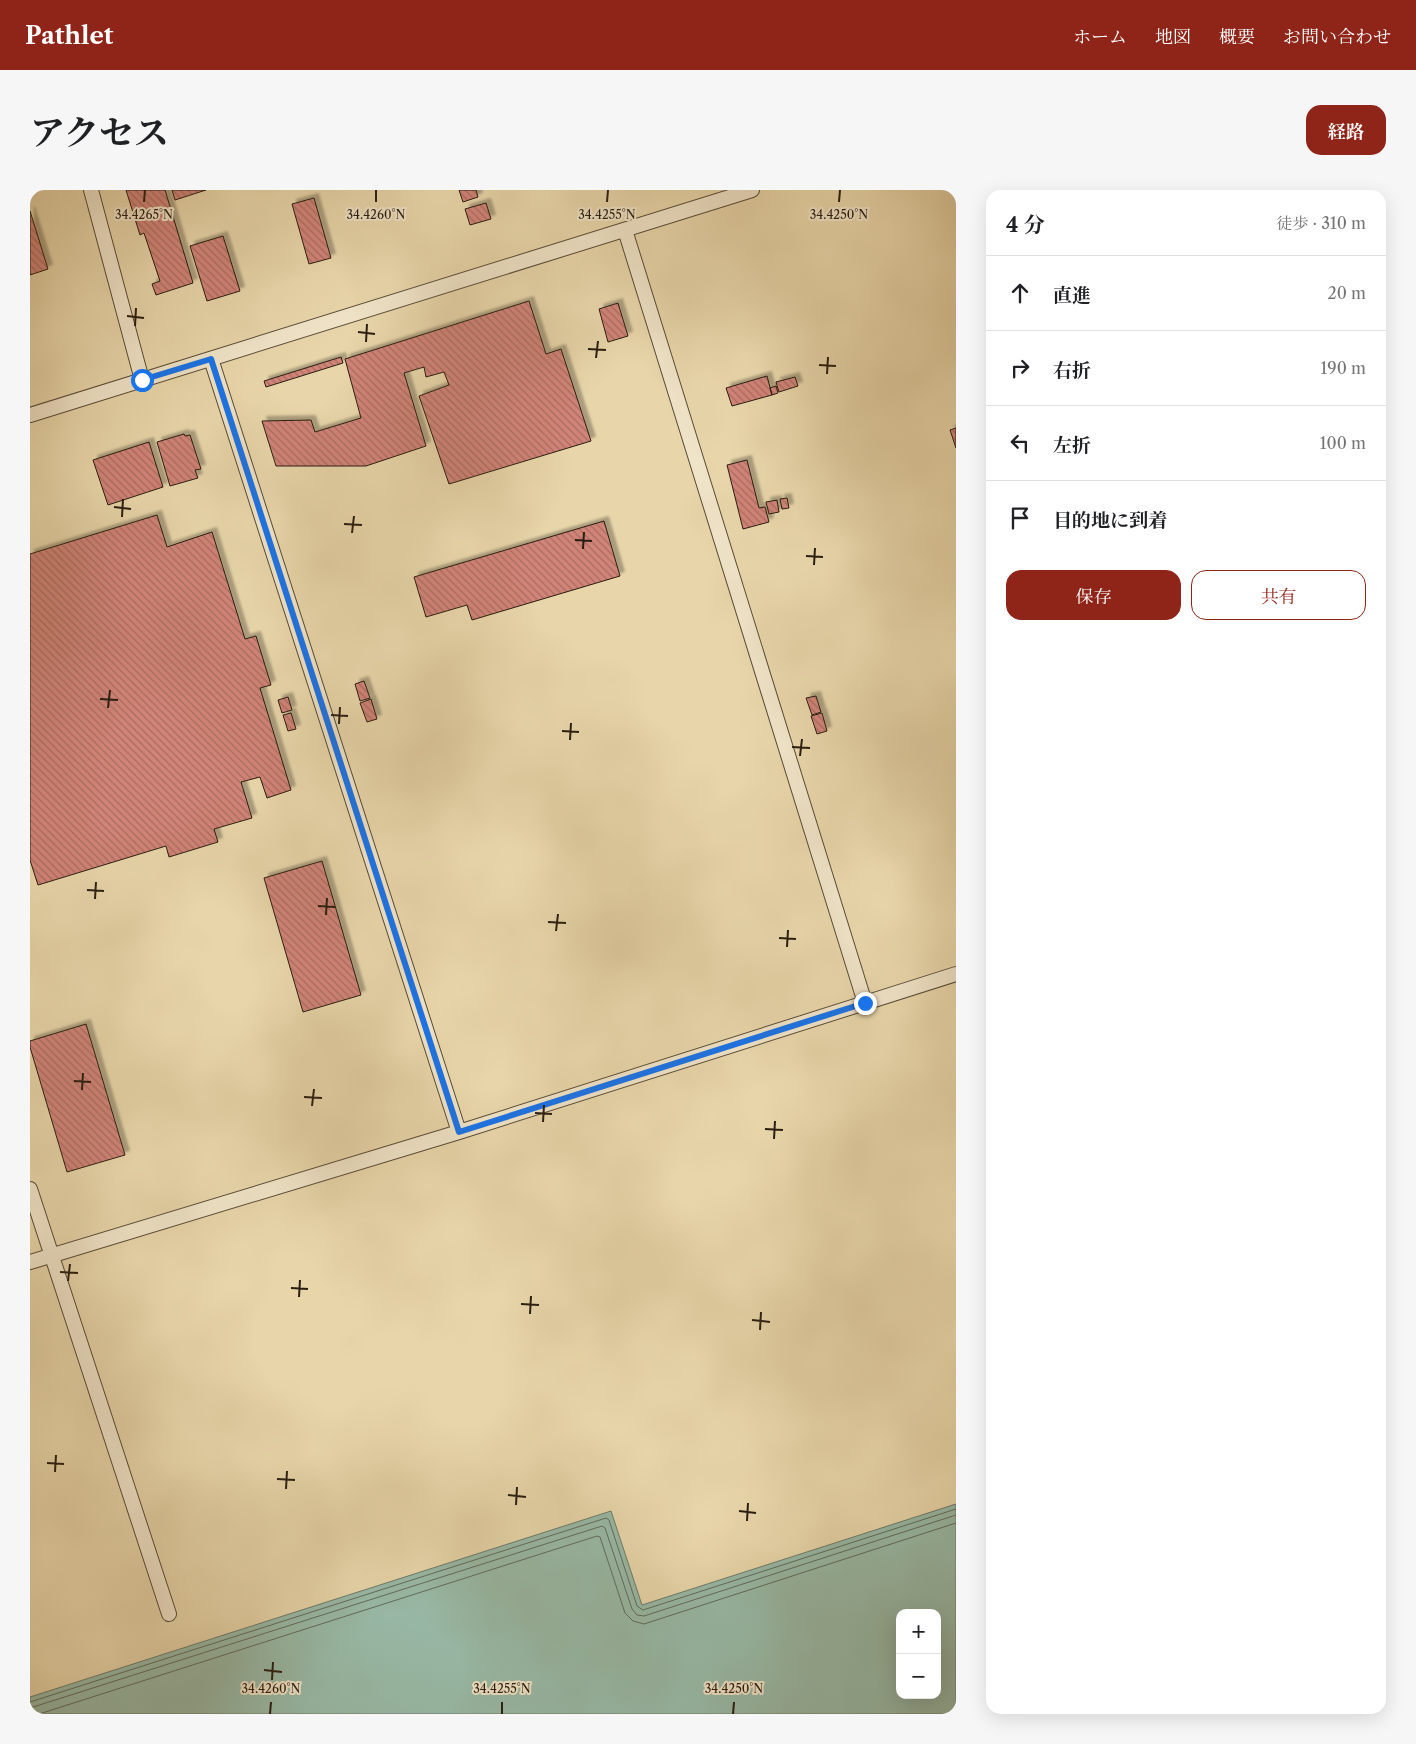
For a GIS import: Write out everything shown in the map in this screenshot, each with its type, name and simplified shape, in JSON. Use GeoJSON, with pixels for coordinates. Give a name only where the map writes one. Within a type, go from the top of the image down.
{"type":"FeatureCollection","features":[{"type":"Feature","properties":{"kind":"lane"},"geometry":{"type":"LineString","coordinates":[[91,190],[142,380]]}},
{"type":"Feature","properties":{"kind":"lane"},"geometry":{"type":"LineString","coordinates":[[30,416],[752,190]]}},
{"type":"Feature","properties":{"kind":"lane"},"geometry":{"type":"LineString","coordinates":[[625,230],[865,1003]]}},
{"type":"Feature","properties":{"kind":"lane"},"geometry":{"type":"LineString","coordinates":[[211,359],[459,1132]]}},
{"type":"Feature","properties":{"kind":"lane"},"geometry":{"type":"LineString","coordinates":[[30,1262],[459,1132],[956,974]]}},
{"type":"Feature","properties":{"kind":"lane"},"geometry":{"type":"LineString","coordinates":[[30,1189],[169,1614]]}},
{"type":"Feature","properties":{"kind":"water"},"geometry":{"type":"Polygon","coordinates":[[[956,1504],[956,1714],[30,1714],[30,1697],[611,1511],[642,1605],[956,1504]]]}},
{"type":"Feature","properties":{"kind":"building"},"geometry":{"type":"Polygon","coordinates":[[[126,190],[165,190],[193,283],[156,295],[152,284],[160,281],[144,233],[140,235],[126,190]]]}},
{"type":"Feature","properties":{"kind":"building"},"geometry":{"type":"Polygon","coordinates":[[[172,190],[206,190],[175,200],[172,190]]]}},
{"type":"Feature","properties":{"kind":"building"},"geometry":{"type":"Polygon","coordinates":[[[459,190],[476,190],[478,197],[463,202],[459,190]]]}},
{"type":"Feature","properties":{"kind":"building"},"geometry":{"type":"Polygon","coordinates":[[[314,198],[331,258],[309,264],[292,204],[314,198]]]}},
{"type":"Feature","properties":{"kind":"building"},"geometry":{"type":"Polygon","coordinates":[[[486,203],[491,219],[470,225],[465,209],[486,203]]]}},
{"type":"Feature","properties":{"kind":"building"},"geometry":{"type":"Polygon","coordinates":[[[30,211],[48,269],[30,275],[30,211]]]}},
{"type":"Feature","properties":{"kind":"building"},"geometry":{"type":"Polygon","coordinates":[[[223,236],[240,291],[207,301],[190,246],[223,236]]]}},
{"type":"Feature","properties":{"kind":"building"},"geometry":{"type":"Polygon","coordinates":[[[529,301],[546,354],[561,349],[591,441],[449,484],[419,396],[449,385],[444,372],[426,377],[424,367],[404,373],[426,446],[366,466],[276,466],[262,421],[311,420],[315,432],[361,418],[345,359],[529,301]]]}},
{"type":"Feature","properties":{"kind":"building"},"geometry":{"type":"Polygon","coordinates":[[[618,303],[628,336],[608,342],[599,309],[618,303]]]}},
{"type":"Feature","properties":{"kind":"building"},"geometry":{"type":"Polygon","coordinates":[[[341,357],[343,363],[266,387],[264,381],[341,357]]]}},
{"type":"Feature","properties":{"kind":"building"},"geometry":{"type":"Polygon","coordinates":[[[767,376],[772,395],[732,406],[726,388],[767,376]]]}},
{"type":"Feature","properties":{"kind":"building"},"geometry":{"type":"Polygon","coordinates":[[[795,377],[798,386],[779,392],[776,382],[795,377]]]}},
{"type":"Feature","properties":{"kind":"building"},"geometry":{"type":"Polygon","coordinates":[[[776,386],[778,393],[772,395],[770,388],[776,386]]]}},
{"type":"Feature","properties":{"kind":"building"},"geometry":{"type":"Polygon","coordinates":[[[956,428],[956,448],[950,430],[956,428]]]}},
{"type":"Feature","properties":{"kind":"building"},"geometry":{"type":"Polygon","coordinates":[[[184,434],[185,436],[190,435],[201,469],[195,470],[198,478],[170,486],[157,442],[184,434]]]}},
{"type":"Feature","properties":{"kind":"building"},"geometry":{"type":"Polygon","coordinates":[[[149,442],[163,487],[108,505],[93,460],[149,442]]]}},
{"type":"Feature","properties":{"kind":"building"},"geometry":{"type":"Polygon","coordinates":[[[747,460],[759,508],[765,507],[769,522],[743,529],[727,465],[747,460]]]}},
{"type":"Feature","properties":{"kind":"building"},"geometry":{"type":"Polygon","coordinates":[[[787,498],[789,508],[782,509],[780,499],[787,498]]]}},
{"type":"Feature","properties":{"kind":"building"},"geometry":{"type":"Polygon","coordinates":[[[777,500],[779,512],[769,514],[766,502],[777,500]]]}},
{"type":"Feature","properties":{"kind":"building"},"geometry":{"type":"Polygon","coordinates":[[[157,515],[167,547],[212,532],[245,639],[256,636],[271,685],[260,688],[291,790],[267,798],[260,777],[241,782],[252,818],[214,829],[218,842],[169,857],[166,846],[38,885],[30,860],[30,554],[157,515]]]}},
{"type":"Feature","properties":{"kind":"building"},"geometry":{"type":"Polygon","coordinates":[[[604,521],[620,576],[472,620],[467,605],[426,617],[414,577],[604,521]]]}},
{"type":"Feature","properties":{"kind":"building"},"geometry":{"type":"Polygon","coordinates":[[[364,681],[370,698],[360,701],[355,684],[364,681]]]}},
{"type":"Feature","properties":{"kind":"building"},"geometry":{"type":"Polygon","coordinates":[[[816,696],[821,712],[812,715],[806,698],[816,696]]]}},
{"type":"Feature","properties":{"kind":"building"},"geometry":{"type":"Polygon","coordinates":[[[288,697],[292,710],[282,713],[278,700],[288,697]]]}},
{"type":"Feature","properties":{"kind":"building"},"geometry":{"type":"Polygon","coordinates":[[[371,699],[377,719],[367,722],[360,703],[371,699]]]}},
{"type":"Feature","properties":{"kind":"building"},"geometry":{"type":"Polygon","coordinates":[[[291,713],[296,729],[288,731],[283,715],[291,713]]]}},
{"type":"Feature","properties":{"kind":"building"},"geometry":{"type":"Polygon","coordinates":[[[822,713],[827,731],[817,734],[811,716],[822,713]]]}},
{"type":"Feature","properties":{"kind":"building"},"geometry":{"type":"Polygon","coordinates":[[[322,861],[361,995],[303,1012],[264,878],[322,861]]]}},
{"type":"Feature","properties":{"kind":"building"},"geometry":{"type":"Polygon","coordinates":[[[86,1024],[125,1155],[67,1172],[30,1047],[30,1041],[86,1024]]]}},
{"type":"Feature","properties":{"kind":"route"},"geometry":{"type":"LineString","coordinates":[[142,380],[211,359],[459,1132],[865,1003]]}}]}
